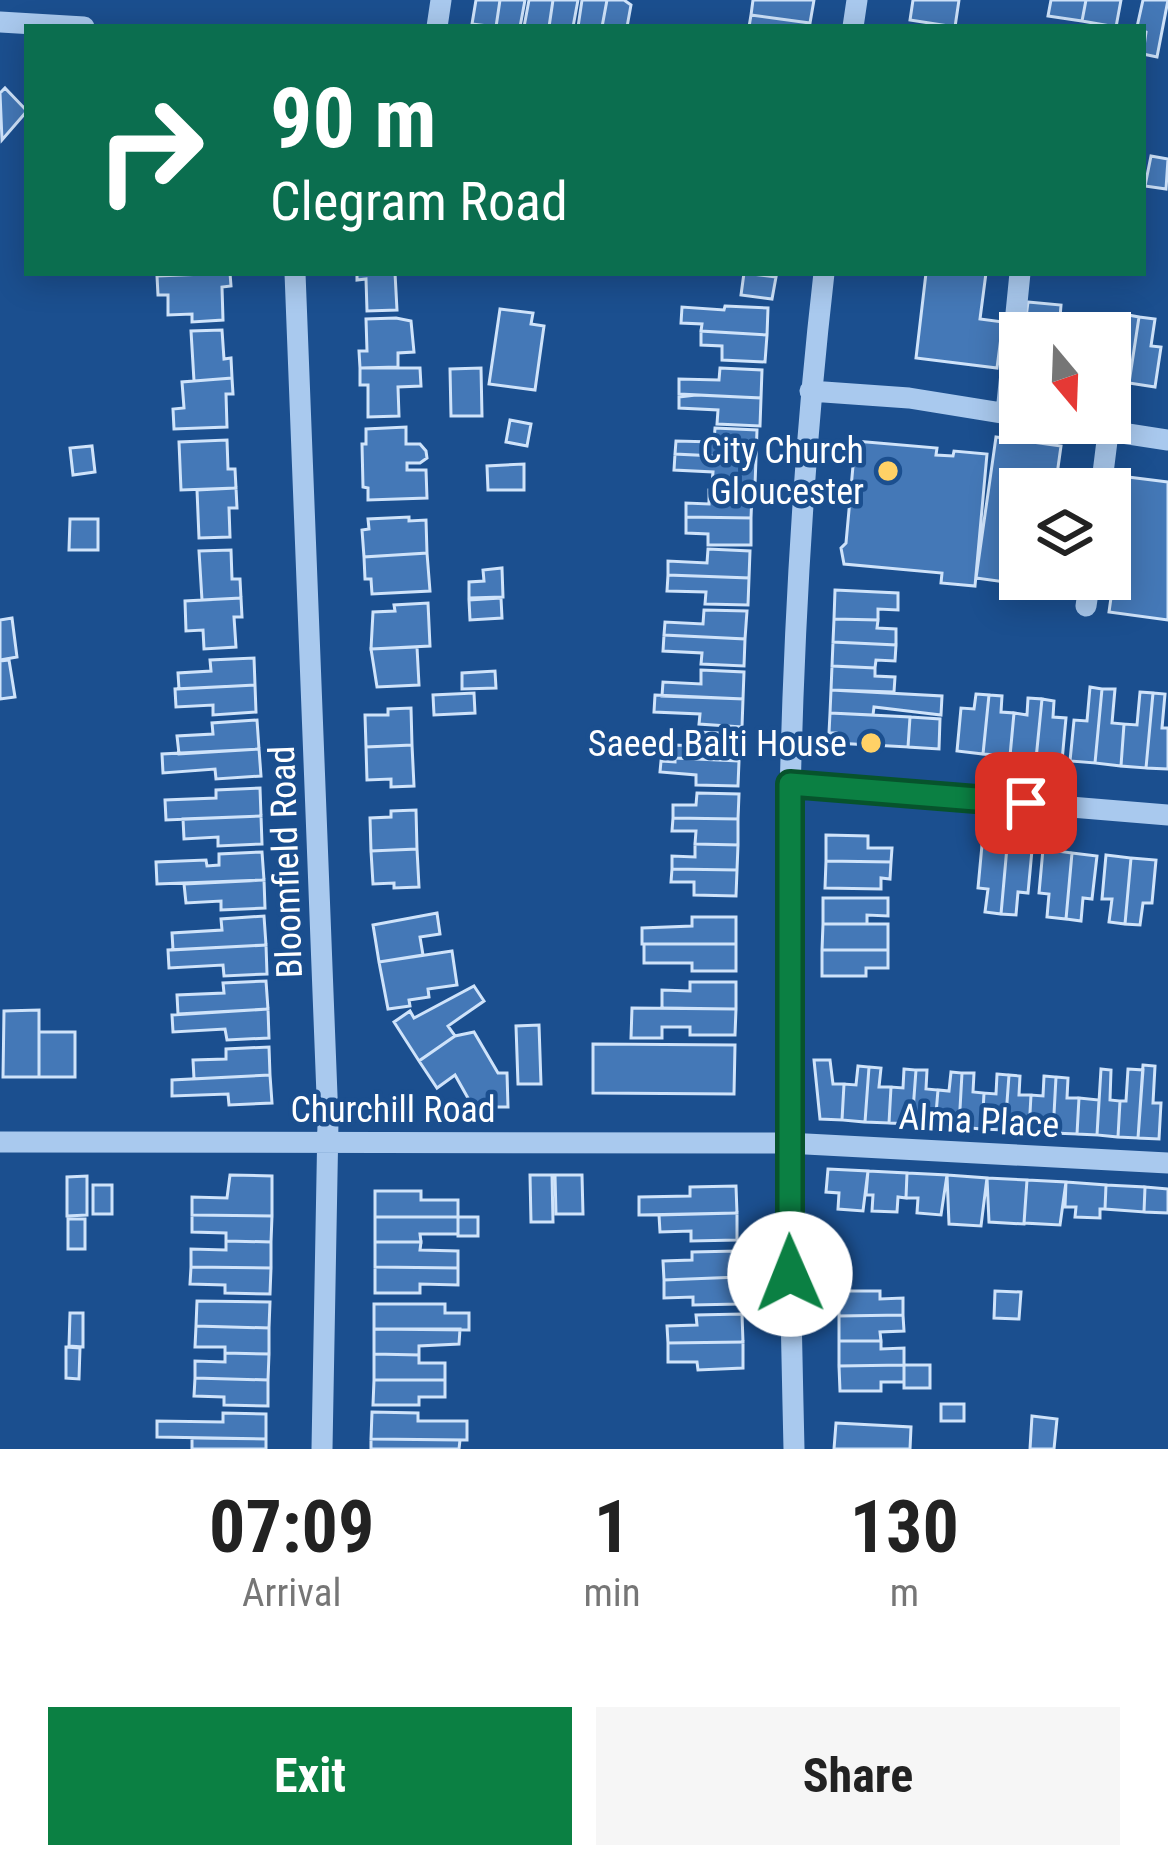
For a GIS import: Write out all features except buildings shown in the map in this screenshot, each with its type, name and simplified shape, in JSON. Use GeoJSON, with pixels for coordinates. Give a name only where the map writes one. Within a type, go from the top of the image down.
{"type":"FeatureCollection","features":[{"type":"Feature","properties":{"kind":"street"},"geometry":{"type":"LineString","coordinates":[[0,22],[34,24]]}},
{"type":"Feature","properties":{"kind":"street","name":"Bloomfield Road"},"geometry":{"type":"LineString","coordinates":[[295,276],[328,1141],[322,1449]]}},
{"type":"Feature","properties":{"kind":"street"},"geometry":{"type":"LineString","coordinates":[[794,1449],[787,1143],[790,784],[810,391],[824,276]]}},
{"type":"Feature","properties":{"kind":"street"},"geometry":{"type":"LineString","coordinates":[[1018,312],[1020,276]]}},
{"type":"Feature","properties":{"kind":"street"},"geometry":{"type":"LineString","coordinates":[[810,391],[909,398],[999,412]]}},
{"type":"Feature","properties":{"kind":"street"},"geometry":{"type":"LineString","coordinates":[[1131,436],[1168,440]]}},
{"type":"Feature","properties":{"kind":"street"},"geometry":{"type":"LineString","coordinates":[[1086,606],[1087,600]]}},
{"type":"Feature","properties":{"kind":"street"},"geometry":{"type":"LineString","coordinates":[[790,784],[1168,815]]}},
{"type":"Feature","properties":{"kind":"street","name":"Churchill Road"},"geometry":{"type":"LineString","coordinates":[[0,1142],[787,1143]]}},
{"type":"Feature","properties":{"kind":"street","name":"Alma Place"},"geometry":{"type":"LineString","coordinates":[[787,1143],[1168,1163]]}},
{"type":"Feature","properties":{"kind":"place","name":"City Church Gloucester"},"geometry":{"type":"Point","coordinates":[888,471]}},
{"type":"Feature","properties":{"kind":"place","name":"Saeed Balti House"},"geometry":{"type":"Point","coordinates":[871,743]}},
{"type":"Feature","properties":{"kind":"route"},"geometry":{"type":"LineString","coordinates":[[790,1274],[790,784],[1026,803]]}}]}
